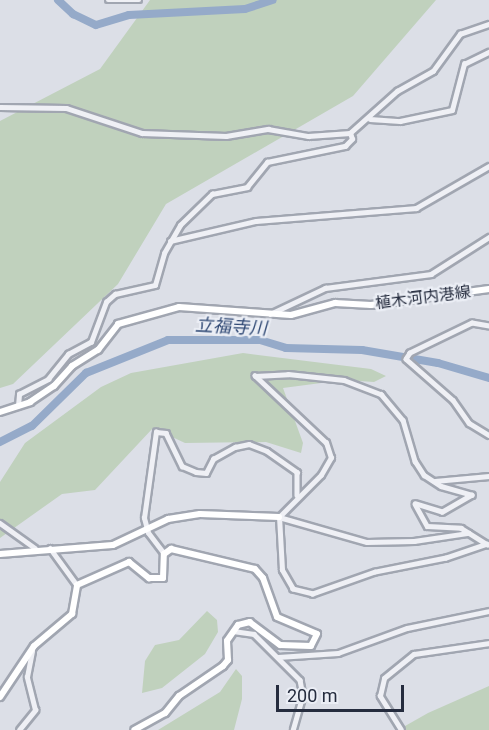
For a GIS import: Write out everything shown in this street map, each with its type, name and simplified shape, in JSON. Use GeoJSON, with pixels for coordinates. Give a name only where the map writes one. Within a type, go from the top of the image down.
{"type":"FeatureCollection","features":[{"type":"Feature","properties":{"kind":"main road","name":"植木河内港線"},"geometry":{"type":"LineString","coordinates":[[0,412],[41,395],[72,366],[92,356],[118,324],[195,306],[270,315],[310,312],[335,303],[372,305],[489,289]]}},
{"type":"Feature","properties":{"kind":"main road"},"geometry":{"type":"LineString","coordinates":[[0,554],[35,549],[113,545],[146,529],[200,514],[279,517]]}},
{"type":"Feature","properties":{"kind":"main road"},"geometry":{"type":"LineString","coordinates":[[0,697],[34,646],[72,614],[77,585],[129,562],[149,578],[163,578],[164,554],[176,550],[255,569],[263,578],[277,617],[290,626],[314,630],[317,639],[311,646],[280,645],[250,622],[233,631],[223,666],[179,696],[165,712],[134,730]]}},
{"type":"Feature","properties":{"kind":"street"},"geometry":{"type":"LineString","coordinates":[[108,0],[139,0]]}},
{"type":"Feature","properties":{"kind":"street"},"geometry":{"type":"LineString","coordinates":[[0,108],[66,108],[142,133],[226,136],[268,129],[308,136],[350,133],[370,119],[397,91],[433,70],[460,34],[489,24]]}},
{"type":"Feature","properties":{"kind":"street"},"geometry":{"type":"LineString","coordinates":[[370,119],[400,121],[452,110],[464,64],[489,52]]}},
{"type":"Feature","properties":{"kind":"street"},"geometry":{"type":"LineString","coordinates":[[18,406],[19,394],[48,379],[68,354],[91,342],[114,294],[155,285],[170,241],[212,194],[247,187],[267,162],[345,146],[352,139],[350,133]]}},
{"type":"Feature","properties":{"kind":"street"},"geometry":{"type":"LineString","coordinates":[[170,241],[256,221],[416,208],[489,166]]}},
{"type":"Feature","properties":{"kind":"street"},"geometry":{"type":"LineString","coordinates":[[270,315],[325,288],[431,274],[489,237]]}},
{"type":"Feature","properties":{"kind":"street"},"geometry":{"type":"LineString","coordinates":[[489,326],[472,323],[417,349],[406,359],[459,407],[469,423],[489,435]]}},
{"type":"Feature","properties":{"kind":"street"},"geometry":{"type":"LineString","coordinates":[[255,376],[345,380],[381,394],[403,420],[415,461],[435,482],[472,495],[442,512],[414,504],[427,526],[461,528],[487,544],[308,594],[287,582],[278,541],[279,517],[297,495],[326,469],[329,449],[255,376]]}},
{"type":"Feature","properties":{"kind":"street"},"geometry":{"type":"LineString","coordinates":[[164,554],[146,529],[147,471],[153,440],[160,430],[170,438],[182,466],[196,472],[206,473],[213,459],[235,447],[249,444],[267,451],[297,472],[297,495]]}},
{"type":"Feature","properties":{"kind":"street"},"geometry":{"type":"LineString","coordinates":[[435,482],[489,476]]}},
{"type":"Feature","properties":{"kind":"street"},"geometry":{"type":"LineString","coordinates":[[279,517],[367,542],[414,541],[468,533]]}},
{"type":"Feature","properties":{"kind":"street"},"geometry":{"type":"LineString","coordinates":[[0,522],[35,549]]}},
{"type":"Feature","properties":{"kind":"street"},"geometry":{"type":"LineString","coordinates":[[50,548],[77,585]]}},
{"type":"Feature","properties":{"kind":"street"},"geometry":{"type":"LineString","coordinates":[[278,657],[338,653],[407,628],[489,611]]}},
{"type":"Feature","properties":{"kind":"street"},"geometry":{"type":"LineString","coordinates":[[233,631],[254,634],[294,671],[303,688],[293,730]]}},
{"type":"Feature","properties":{"kind":"street"},"geometry":{"type":"LineString","coordinates":[[401,730],[380,696],[384,678],[414,654],[489,643]]}},
{"type":"Feature","properties":{"kind":"street"},"geometry":{"type":"LineString","coordinates":[[19,730],[35,711],[27,677],[34,646]]}},
{"type":"Feature","properties":{"kind":"green space"},"geometry":{"type":"Polygon","coordinates":[[[150,0],[436,0],[353,96],[166,204],[118,284],[13,384],[0,388],[0,121],[100,69],[150,0]]]}},
{"type":"Feature","properties":{"kind":"green space"},"geometry":{"type":"Polygon","coordinates":[[[243,353],[371,369],[386,376],[374,382],[344,380],[283,388],[303,443],[301,453],[266,442],[185,443],[153,428],[95,490],[62,494],[0,538],[0,482],[25,443],[101,387],[131,373],[243,353]]]}},
{"type":"Feature","properties":{"kind":"green space"},"geometry":{"type":"Polygon","coordinates":[[[207,611],[217,620],[218,632],[205,654],[162,688],[142,693],[145,661],[155,645],[179,640],[207,611]]]}},
{"type":"Feature","properties":{"kind":"green space"},"geometry":{"type":"Polygon","coordinates":[[[236,669],[242,676],[242,699],[234,730],[158,730],[220,692],[236,669]]]}},
{"type":"Feature","properties":{"kind":"green space"},"geometry":{"type":"Polygon","coordinates":[[[489,686],[489,730],[398,730],[428,713],[489,686]]]}},
{"type":"Feature","properties":{"kind":"waterway"},"geometry":{"type":"LineString","coordinates":[[58,0],[73,14],[96,25],[129,15],[245,9],[273,0]]}},
{"type":"Feature","properties":{"kind":"waterway","name":"立福寺川"},"geometry":{"type":"LineString","coordinates":[[0,442],[32,426],[86,373],[168,340],[260,340],[286,348],[362,350],[438,363],[489,378]]}}]}
